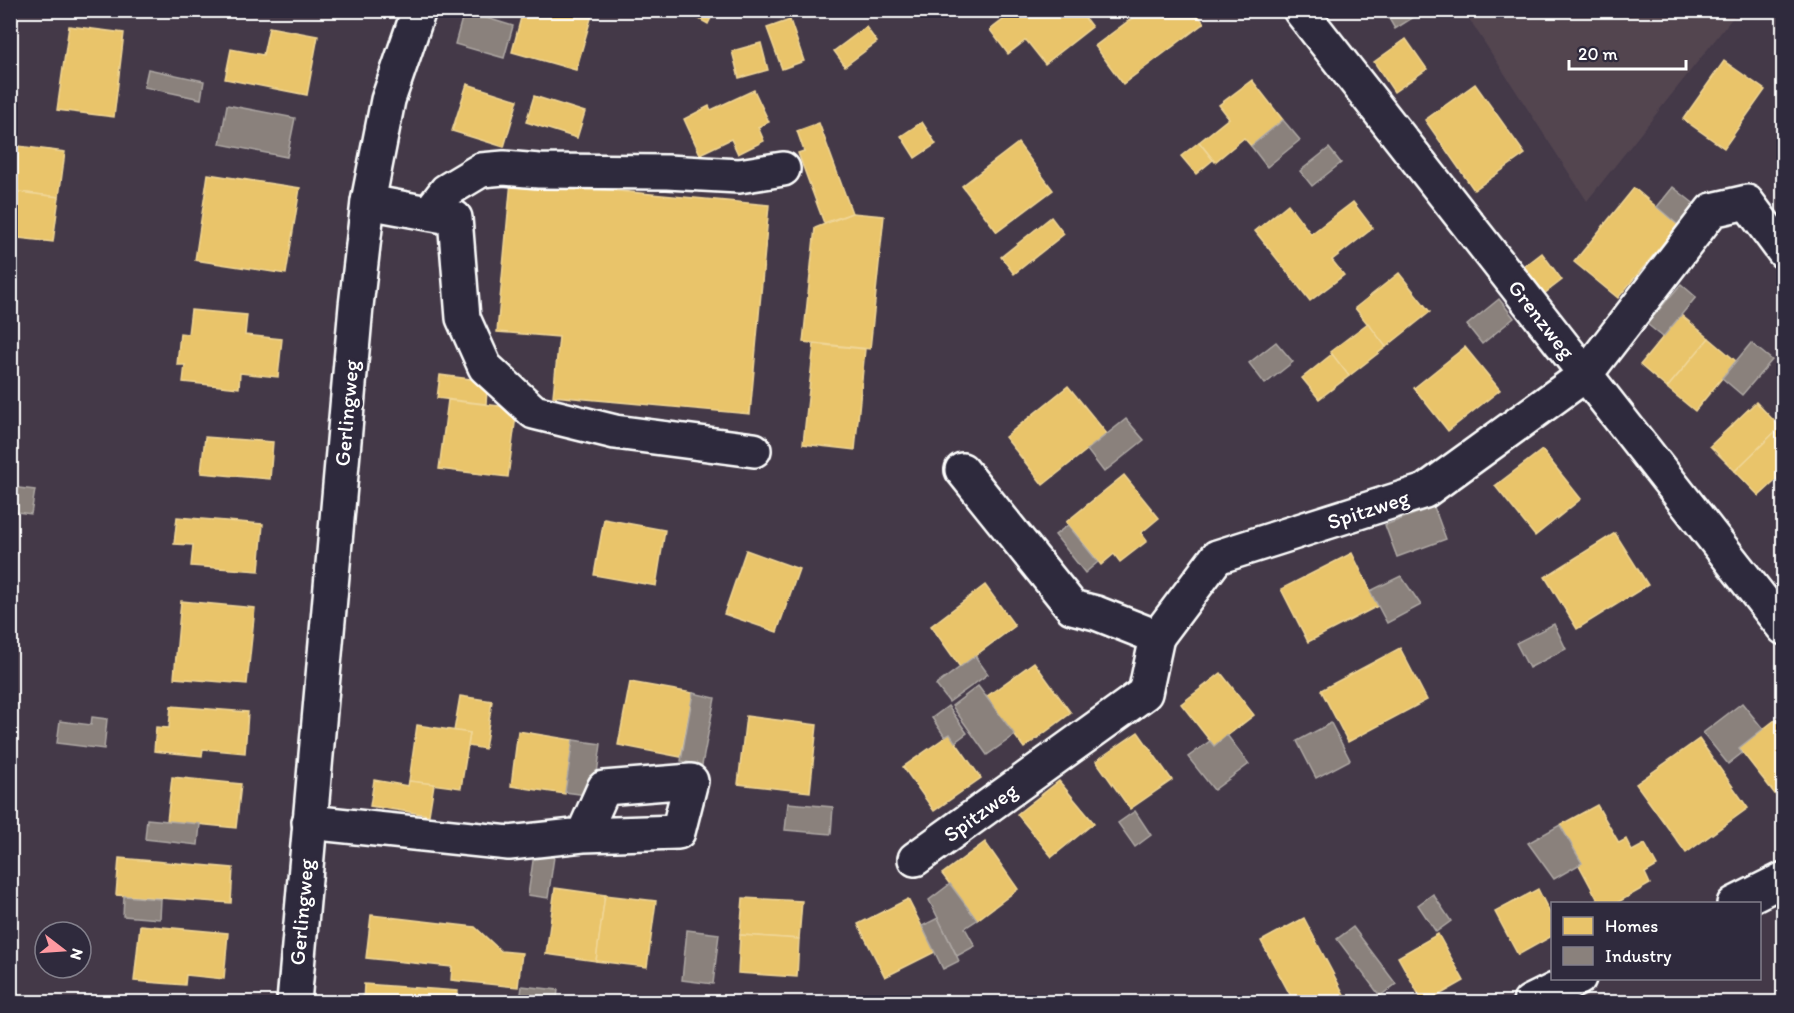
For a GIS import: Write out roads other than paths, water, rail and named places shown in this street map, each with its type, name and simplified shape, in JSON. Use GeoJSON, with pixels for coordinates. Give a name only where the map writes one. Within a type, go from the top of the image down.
{"type":"FeatureCollection","features":[{"type":"Feature","properties":{"kind":"street","name":"Gerlingweg"},"geometry":{"type":"LineString","coordinates":[[294,1002],[356,306],[368,202],[388,100],[418,10]]}},
{"type":"Feature","properties":{"kind":"street","name":"Grenzweg"},"geometry":{"type":"LineString","coordinates":[[1300,10],[1784,628]]}},
{"type":"Feature","properties":{"kind":"street"},"geometry":{"type":"LineString","coordinates":[[429,213],[446,191],[481,170],[504,168],[539,171],[655,171],[739,177],[783,169]]}},
{"type":"Feature","properties":{"kind":"street"},"geometry":{"type":"LineString","coordinates":[[368,202],[455,218],[463,318],[485,368],[534,412],[615,432],[754,450]]}},
{"type":"Feature","properties":{"kind":"street","name":"Spitzweg"},"geometry":{"type":"LineString","coordinates":[[915,859],[1145,693],[1157,637],[1217,557],[1425,491],[1585,375],[1712,210],[1747,202],[1784,252]]}},
{"type":"Feature","properties":{"kind":"street"},"geometry":{"type":"LineString","coordinates":[[962,470],[1072,607],[1096,613],[1157,637]]}},
{"type":"Feature","properties":{"kind":"street"},"geometry":{"type":"LineString","coordinates":[[309,822],[509,843],[583,835]]}},
{"type":"Feature","properties":{"kind":"street"},"geometry":{"type":"LineString","coordinates":[[1736,902],[1784,879]]}},
{"type":"Feature","properties":{"kind":"street"},"geometry":{"type":"LineString","coordinates":[[1530,1002],[1575,980]]}}]}
